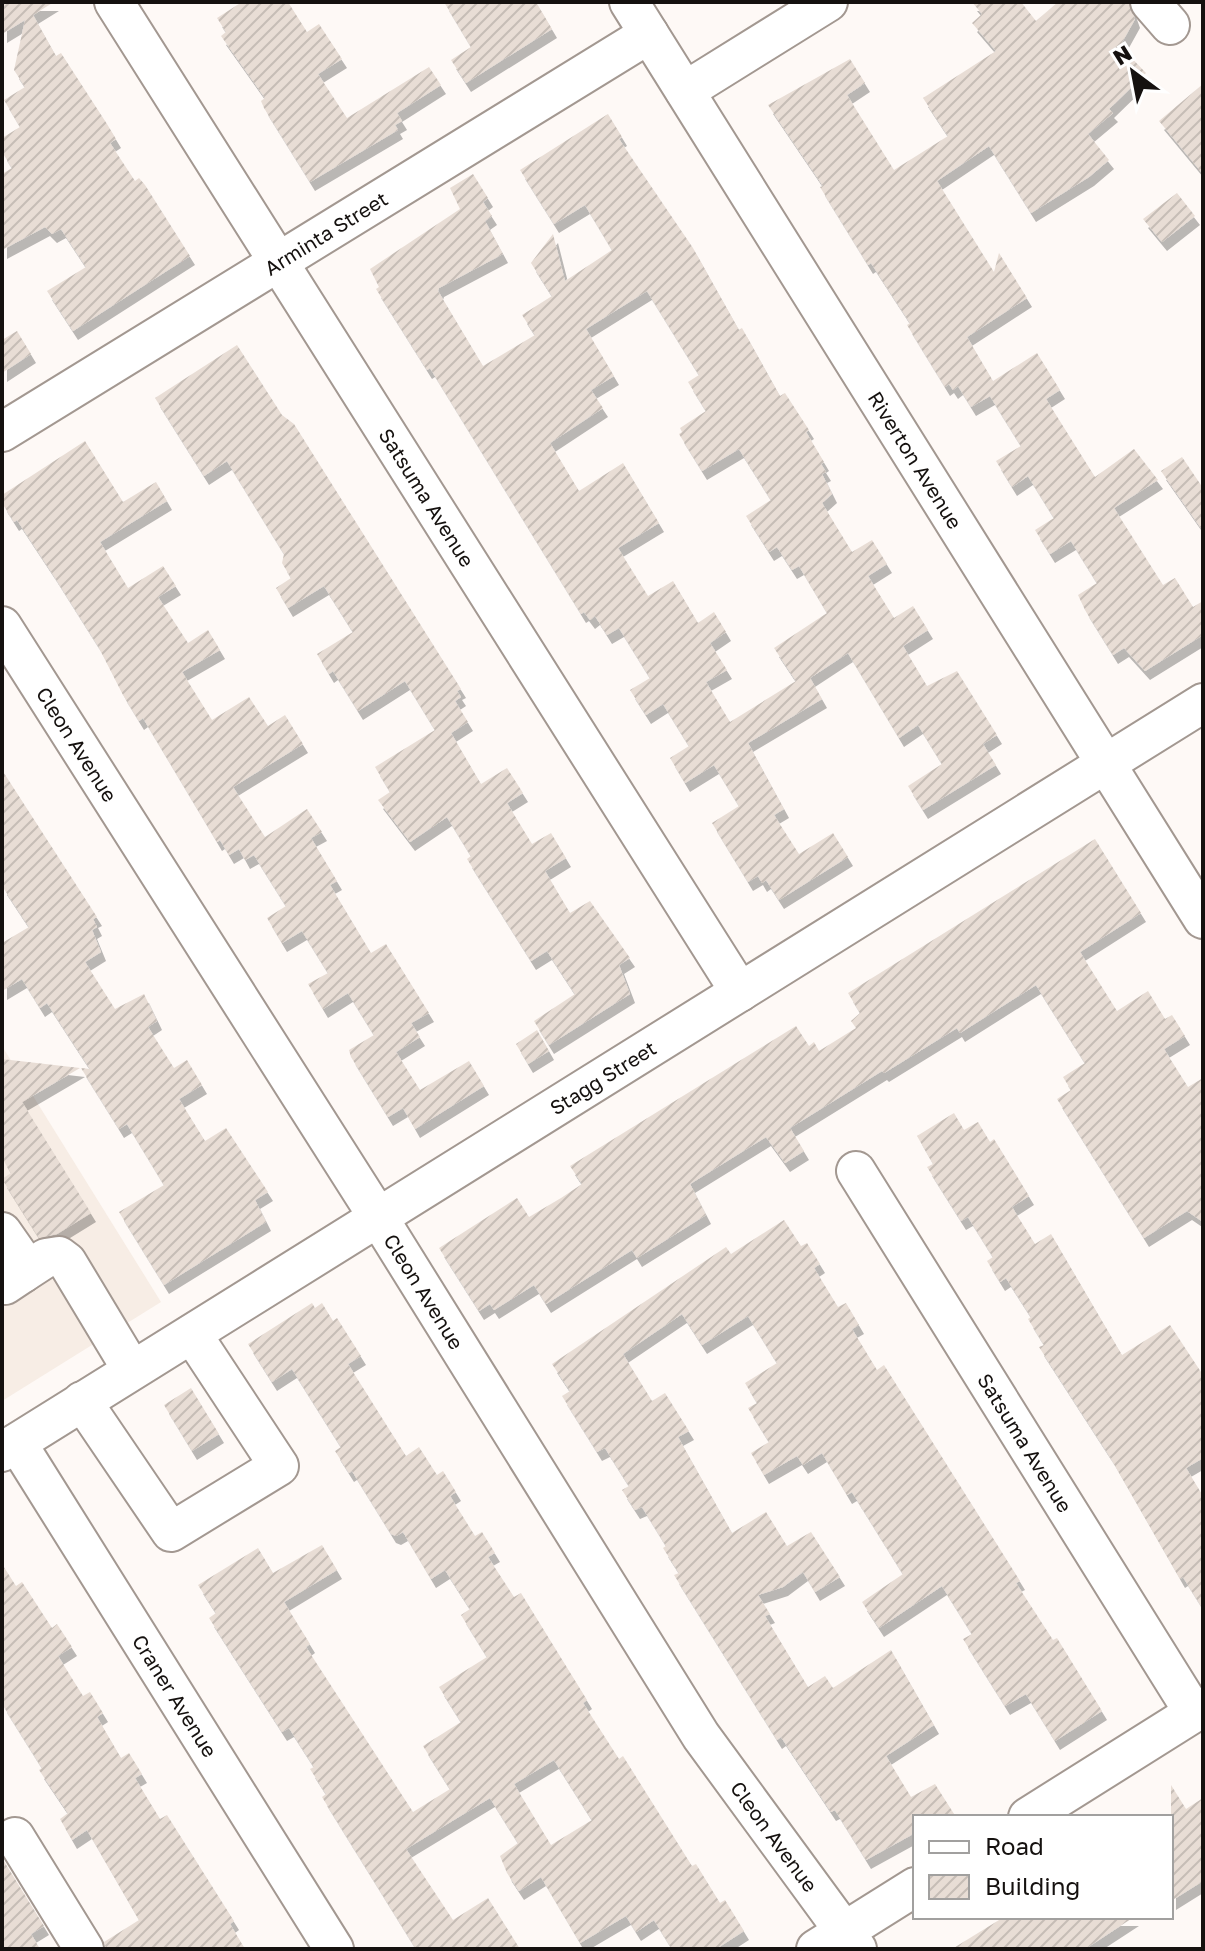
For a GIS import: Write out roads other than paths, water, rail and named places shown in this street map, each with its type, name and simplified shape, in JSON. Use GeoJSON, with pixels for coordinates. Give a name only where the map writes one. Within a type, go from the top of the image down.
{"type":"FeatureCollection","features":[{"type":"Feature","properties":{"kind":"street","name":"Satsuma Avenue"},"geometry":{"type":"LineString","coordinates":[[114,2],[740,992]]}},
{"type":"Feature","properties":{"kind":"street","name":"Riverton Avenue"},"geometry":{"type":"LineString","coordinates":[[629,2],[1203,919]]}},
{"type":"Feature","properties":{"kind":"street"},"geometry":{"type":"LineString","coordinates":[[685,91],[828,2]]}},
{"type":"Feature","properties":{"kind":"street","name":"Arminta Street"},"geometry":{"type":"LineString","coordinates":[[2,432],[649,34]]}},
{"type":"Feature","properties":{"kind":"street","name":"Cleon Avenue"},"geometry":{"type":"LineString","coordinates":[[2,626],[378,1217],[701,1736],[839,1943]]}},
{"type":"Feature","properties":{"kind":"street","name":"Stagg Street"},"geometry":{"type":"LineString","coordinates":[[10,1448],[1203,703]]}},
{"type":"Feature","properties":{"kind":"street","name":"Satsuma Avenue"},"geometry":{"type":"LineString","coordinates":[[856,1171],[1198,1710]]}},
{"type":"Feature","properties":{"kind":"street"},"geometry":{"type":"LineString","coordinates":[[2,1232],[23,1262],[12,1280]]}},
{"type":"Feature","properties":{"kind":"street"},"geometry":{"type":"LineString","coordinates":[[12,1280],[46,1258],[59,1256],[67,1262],[132,1370]]}},
{"type":"Feature","properties":{"kind":"street"},"geometry":{"type":"LineString","coordinates":[[82,1401],[171,1532],[279,1466],[192,1334]]}},
{"type":"Feature","properties":{"kind":"street","name":"Craner Avenue"},"geometry":{"type":"LineString","coordinates":[[10,1448],[334,1949]]}},
{"type":"Feature","properties":{"kind":"street"},"geometry":{"type":"LineString","coordinates":[[1031,1815],[1198,1710]]}},
{"type":"Feature","properties":{"kind":"street"},"geometry":{"type":"LineString","coordinates":[[15,1837],[75,1934]]}},
{"type":"Feature","properties":{"kind":"street"},"geometry":{"type":"LineString","coordinates":[[839,1943],[913,1888]]}}]}
